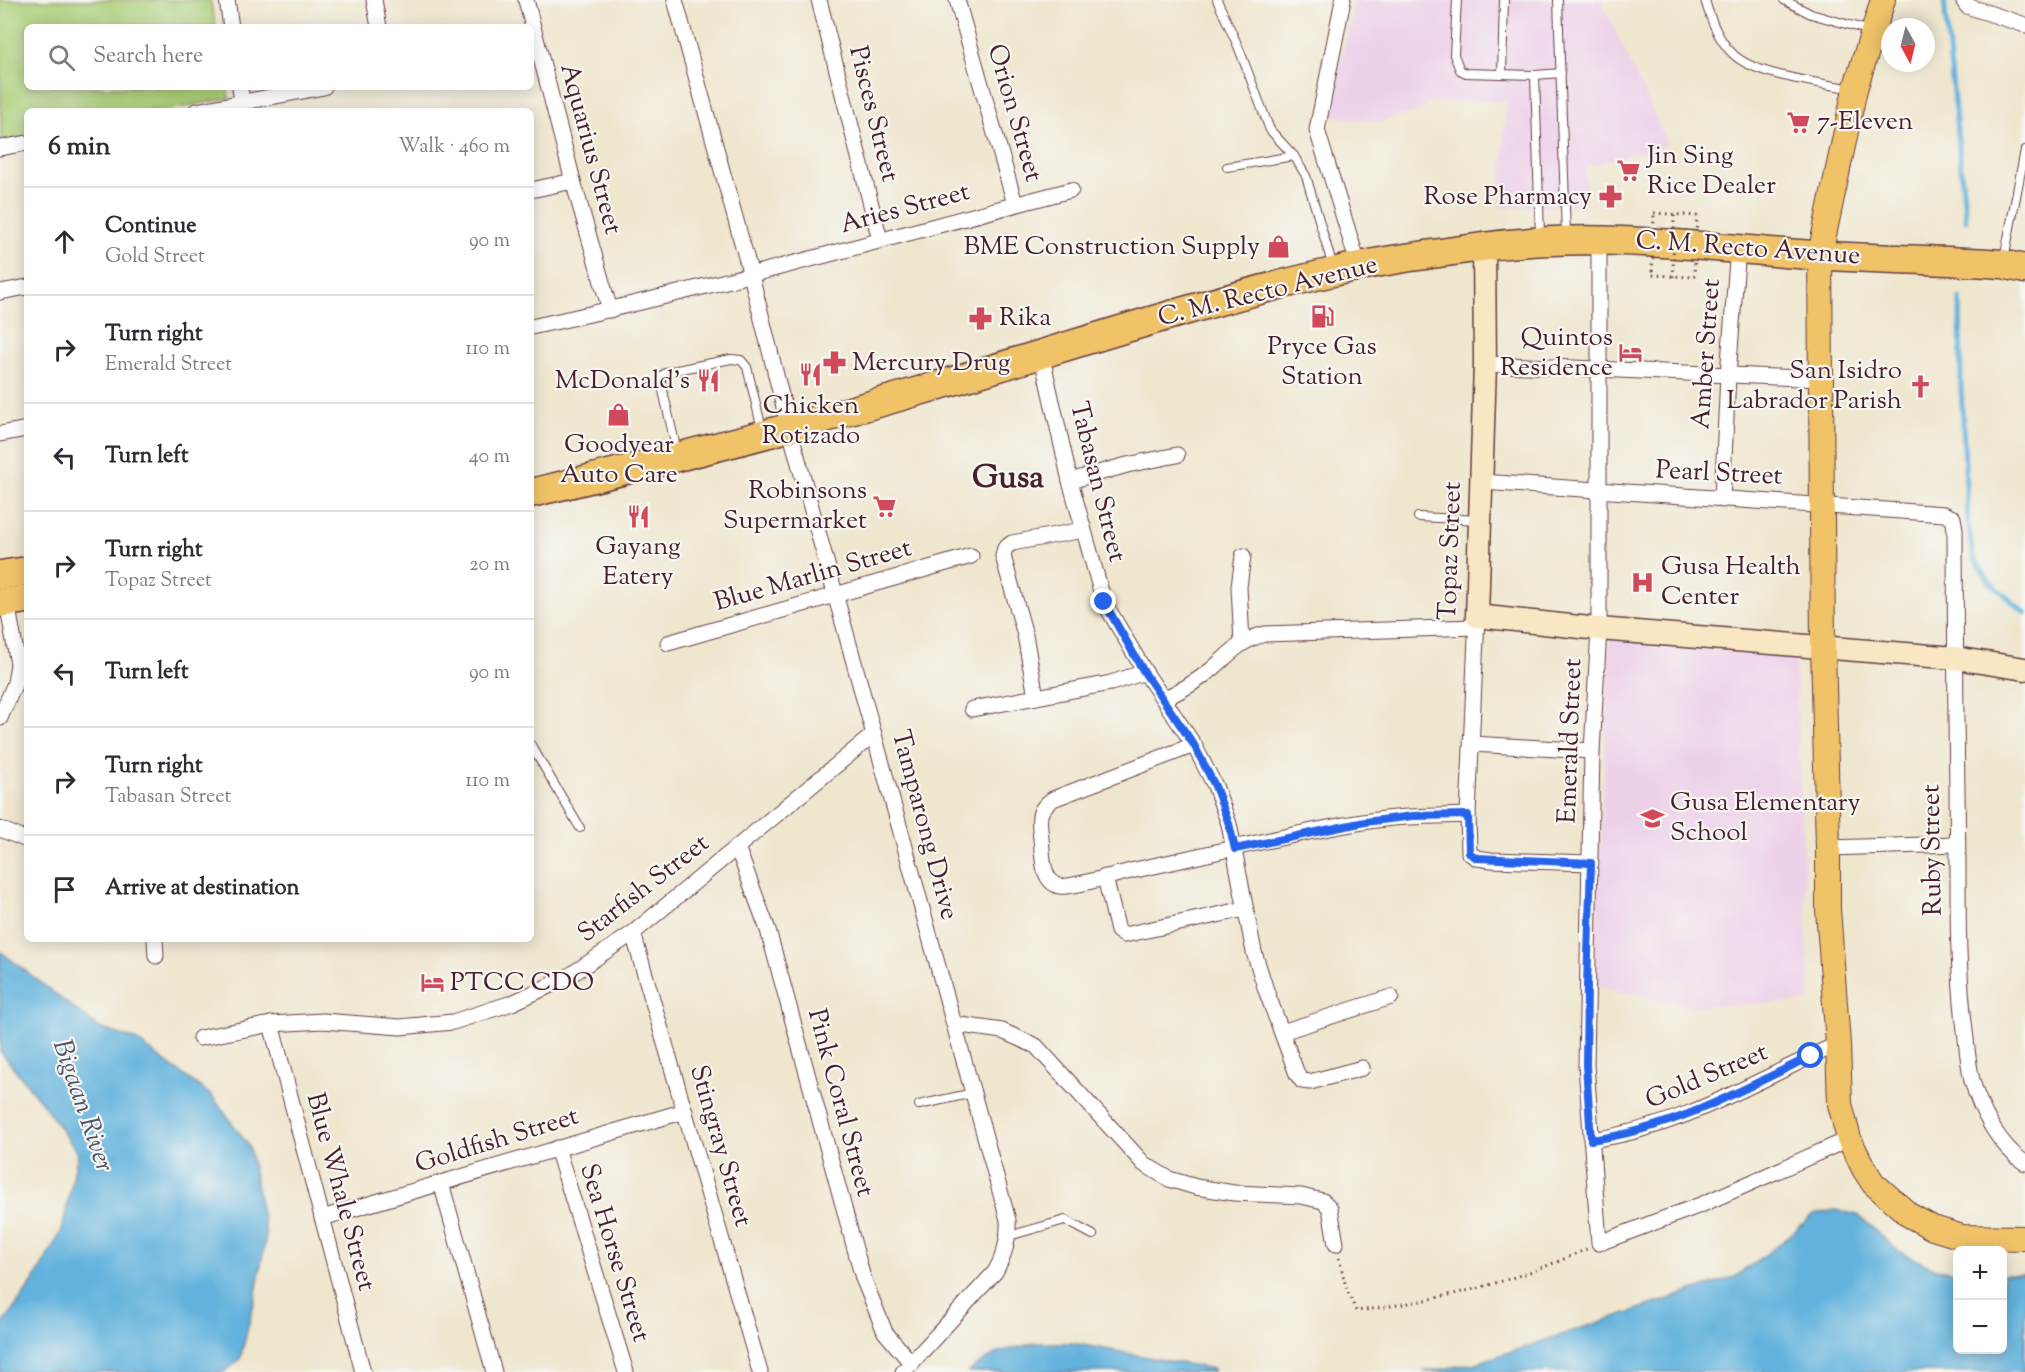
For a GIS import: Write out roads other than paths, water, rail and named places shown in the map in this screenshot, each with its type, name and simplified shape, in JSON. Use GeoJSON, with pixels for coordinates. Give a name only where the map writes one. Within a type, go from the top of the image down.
{"type":"FeatureCollection","features":[{"type":"Feature","properties":{"kind":"highway","name":"C. M. Recto Avenue"},"geometry":{"type":"LineString","coordinates":[[534,492],[678,457],[919,391],[1041,353],[1347,269],[1484,247],[1599,240],[2014,266]]}},
{"type":"Feature","properties":{"kind":"highway"},"geometry":{"type":"LineString","coordinates":[[8,595],[24,575]]}},
{"type":"Feature","properties":{"kind":"main road"},"geometry":{"type":"LineString","coordinates":[[1883,0],[1855,89],[1820,254],[1828,909],[1840,1104],[1849,1139],[1874,1183],[1910,1215],[1933,1228],[1962,1237],[2025,1238]]}},
{"type":"Feature","properties":{"kind":"street"},"geometry":{"type":"LineString","coordinates":[[226,0],[230,24]]}},
{"type":"Feature","properties":{"kind":"street"},"geometry":{"type":"LineString","coordinates":[[374,0],[378,24]]}},
{"type":"Feature","properties":{"kind":"street","name":"Aquarius Street"},"geometry":{"type":"LineString","coordinates":[[526,0],[530,24]]}},
{"type":"Feature","properties":{"kind":"street"},"geometry":{"type":"LineString","coordinates":[[675,0],[751,275],[776,430]]}},
{"type":"Feature","properties":{"kind":"street","name":"Pisces Street"},"geometry":{"type":"LineString","coordinates":[[819,0],[880,240]]}},
{"type":"Feature","properties":{"kind":"street","name":"Orion Street"},"geometry":{"type":"LineString","coordinates":[[957,0],[1015,204]]}},
{"type":"Feature","properties":{"kind":"street"},"geometry":{"type":"LineString","coordinates":[[1343,0],[1317,130],[1347,269]]}},
{"type":"Feature","properties":{"kind":"street"},"geometry":{"type":"LineString","coordinates":[[1963,0],[1967,6],[2025,25]]}},
{"type":"Feature","properties":{"kind":"street","name":"Aquarius Street"},"geometry":{"type":"LineString","coordinates":[[535,50],[610,310]]}},
{"type":"Feature","properties":{"kind":"street"},"geometry":{"type":"LineString","coordinates":[[204,108],[241,95],[293,90]]}},
{"type":"Feature","properties":{"kind":"street"},"geometry":{"type":"LineString","coordinates":[[0,148],[24,144]]}},
{"type":"Feature","properties":{"kind":"street"},"geometry":{"type":"LineString","coordinates":[[534,189],[573,181]]}},
{"type":"Feature","properties":{"kind":"street","name":"Aries Street"},"geometry":{"type":"LineString","coordinates":[[534,326],[751,275],[1071,190]]}},
{"type":"Feature","properties":{"kind":"street","name":"Emerald Street"},"geometry":{"type":"LineString","coordinates":[[1599,240],[1599,629],[1592,751],[1586,1065],[1599,1243],[1703,1204],[1849,1139]]}},
{"type":"Feature","properties":{"kind":"street","name":"Topaz Street"},"geometry":{"type":"LineString","coordinates":[[1484,247],[1485,364],[1468,815],[1469,853],[1491,860],[1591,863]]}},
{"type":"Feature","properties":{"kind":"street","name":"Amber Street"},"geometry":{"type":"LineString","coordinates":[[1722,500],[1728,375],[1738,248]]}},
{"type":"Feature","properties":{"kind":"street"},"geometry":{"type":"LineString","coordinates":[[0,292],[24,288]]}},
{"type":"Feature","properties":{"kind":"street","name":"Tabasan Street"},"geometry":{"type":"LineString","coordinates":[[1041,353],[1070,481],[1104,602],[1144,672],[1194,745],[1215,786],[1229,824],[1235,849],[1254,952],[1298,1074],[1302,1081],[1310,1082],[1362,1068]]}},
{"type":"Feature","properties":{"kind":"street"},"geometry":{"type":"LineString","coordinates":[[1485,364],[1821,379]]}},
{"type":"Feature","properties":{"kind":"street"},"geometry":{"type":"LineString","coordinates":[[0,434],[24,430]]}},
{"type":"Feature","properties":{"kind":"street","name":"Tamparong Drive"},"geometry":{"type":"LineString","coordinates":[[776,430],[835,595],[1008,1220],[1009,1236]]}},
{"type":"Feature","properties":{"kind":"street"},"geometry":{"type":"LineString","coordinates":[[1070,481],[1127,465],[1177,455]]}},
{"type":"Feature","properties":{"kind":"street","name":"Pearl Street"},"geometry":{"type":"LineString","coordinates":[[1482,482],[1722,500],[1822,504],[1944,514],[1953,518]]}},
{"type":"Feature","properties":{"kind":"street","name":"Ruby Street"},"geometry":{"type":"LineString","coordinates":[[1953,518],[1955,529],[1960,992],[1971,1073],[1977,1095],[1988,1118],[2014,1156],[2025,1163]]}},
{"type":"Feature","properties":{"kind":"street"},"geometry":{"type":"LineString","coordinates":[[1036,697],[1024,635],[1003,556],[1005,548],[1012,543],[1083,530]]}},
{"type":"Feature","properties":{"kind":"street","name":"Blue Marlin Street"},"geometry":{"type":"LineString","coordinates":[[668,643],[971,556]]}},
{"type":"Feature","properties":{"kind":"street"},"geometry":{"type":"LineString","coordinates":[[1242,642],[1239,587],[1244,556]]}},
{"type":"Feature","properties":{"kind":"street"},"geometry":{"type":"LineString","coordinates":[[0,718],[15,683],[18,664],[8,595]]}},
{"type":"Feature","properties":{"kind":"street"},"geometry":{"type":"LineString","coordinates":[[1163,699],[1192,684],[1242,642],[1252,637],[1291,632],[1477,621],[1823,646],[1955,658],[2025,669]]}},
{"type":"Feature","properties":{"kind":"street"},"geometry":{"type":"LineString","coordinates":[[972,709],[1111,683],[1144,672]]}},
{"type":"Feature","properties":{"kind":"street","name":"Starfish Street"},"geometry":{"type":"LineString","coordinates":[[200,1038],[271,1024],[323,1021],[400,1027],[453,1022],[512,1003],[566,978],[633,933],[874,734]]}},
{"type":"Feature","properties":{"kind":"street"},"geometry":{"type":"LineString","coordinates":[[1472,744],[1592,751]]}},
{"type":"Feature","properties":{"kind":"street"},"geometry":{"type":"LineString","coordinates":[[1194,745],[1053,799],[1043,806],[1039,818],[1046,876],[1053,884],[1063,888],[1365,822],[1413,816],[1468,815]]}},
{"type":"Feature","properties":{"kind":"street"},"geometry":{"type":"LineString","coordinates":[[0,829],[24,839]]}},
{"type":"Feature","properties":{"kind":"street"},"geometry":{"type":"LineString","coordinates":[[1828,848],[1957,844]]}},
{"type":"Feature","properties":{"kind":"street","name":"Pink Coral Street"},"geometry":{"type":"LineString","coordinates":[[737,847],[768,930],[863,1278],[885,1332],[908,1368]]}},
{"type":"Feature","properties":{"kind":"street"},"geometry":{"type":"LineString","coordinates":[[1105,877],[1118,931],[1124,935],[1245,909]]}},
{"type":"Feature","properties":{"kind":"street","name":"Stingray Street"},"geometry":{"type":"LineString","coordinates":[[633,933],[760,1372]]}},
{"type":"Feature","properties":{"kind":"street"},"geometry":{"type":"LineString","coordinates":[[155,942],[156,956]]}},
{"type":"Feature","properties":{"kind":"street"},"geometry":{"type":"LineString","coordinates":[[1282,1032],[1391,997]]}},
{"type":"Feature","properties":{"kind":"street","name":"Blue Whale Street"},"geometry":{"type":"LineString","coordinates":[[271,1024],[363,1372]]}},
{"type":"Feature","properties":{"kind":"street"},"geometry":{"type":"LineString","coordinates":[[954,1024],[1002,1031],[1036,1046],[1144,1164],[1168,1179],[1234,1194],[1301,1196],[1323,1201],[1329,1208],[1336,1244]]}},
{"type":"Feature","properties":{"kind":"street","name":"Gold Street"},"geometry":{"type":"LineString","coordinates":[[1591,1140],[1618,1136],[1671,1122],[1838,1044]]}},
{"type":"Feature","properties":{"kind":"street","name":"Goldfish Street"},"geometry":{"type":"LineString","coordinates":[[322,1218],[685,1111]]}},
{"type":"Feature","properties":{"kind":"street","name":"Sea Horse Street"},"geometry":{"type":"LineString","coordinates":[[557,1149],[626,1372]]}},
{"type":"Feature","properties":{"kind":"street"},"geometry":{"type":"LineString","coordinates":[[441,1183],[494,1372]]}},
{"type":"Feature","properties":{"kind":"street"},"geometry":{"type":"LineString","coordinates":[[908,1368],[994,1272],[1004,1256],[1009,1236]]}},
{"type":"Feature","properties":{"kind":"lane"},"geometry":{"type":"LineString","coordinates":[[1217,0],[1238,46],[1270,130],[1294,156],[1306,176],[1347,269]]}},
{"type":"Feature","properties":{"kind":"lane"},"geometry":{"type":"LineString","coordinates":[[1457,0],[1455,55],[1460,70],[1466,73],[1535,75],[1562,73]]}},
{"type":"Feature","properties":{"kind":"lane"},"geometry":{"type":"LineString","coordinates":[[1502,74],[1503,0]]}},
{"type":"Feature","properties":{"kind":"lane"},"geometry":{"type":"LineString","coordinates":[[1553,241],[1567,221],[1558,0]]}},
{"type":"Feature","properties":{"kind":"lane"},"geometry":{"type":"LineString","coordinates":[[1705,0],[1723,43],[1734,55],[1746,63],[1770,72],[1855,89]]}},
{"type":"Feature","properties":{"kind":"lane"},"geometry":{"type":"LineString","coordinates":[[1784,0],[1811,14],[1873,31]]}},
{"type":"Feature","properties":{"kind":"lane"},"geometry":{"type":"LineString","coordinates":[[1535,75],[1553,241]]}},
{"type":"Feature","properties":{"kind":"lane"},"geometry":{"type":"LineString","coordinates":[[2014,266],[2025,150]]}},
{"type":"Feature","properties":{"kind":"lane"},"geometry":{"type":"LineString","coordinates":[[1227,167],[1294,156]]}},
{"type":"Feature","properties":{"kind":"lane"},"geometry":{"type":"LineString","coordinates":[[678,457],[661,382],[661,376],[667,372],[731,359],[741,360],[747,367],[776,430]]}},
{"type":"Feature","properties":{"kind":"lane"},"geometry":{"type":"LineString","coordinates":[[1418,517],[1480,520]]}},
{"type":"Feature","properties":{"kind":"lane"},"geometry":{"type":"LineString","coordinates":[[534,750],[580,828]]}},
{"type":"Feature","properties":{"kind":"lane"},"geometry":{"type":"LineString","coordinates":[[920,1105],[973,1093]]}},
{"type":"Feature","properties":{"kind":"lane"},"geometry":{"type":"LineString","coordinates":[[1009,1236],[1065,1220],[1093,1235]]}},
{"type":"Feature","properties":{"kind":"water","name":"Bigaan River"},"geometry":{"type":"Polygon","coordinates":[[[0,951],[99,1028],[134,1039],[212,1096],[249,1146],[266,1235],[255,1299],[240,1359],[224,1372],[0,1372],[0,1328],[33,1282],[62,1230],[78,1153],[43,1104],[0,1051],[0,951]]]}},
{"type":"Feature","properties":{"kind":"water"},"geometry":{"type":"Polygon","coordinates":[[[1835,1210],[1858,1215],[1898,1251],[1936,1269],[1953,1271],[1953,1354],[2007,1354],[2007,1274],[2025,1274],[2025,1372],[1423,1372],[1477,1363],[1735,1277],[1781,1243],[1813,1215],[1835,1210]]]}},
{"type":"Feature","properties":{"kind":"water"},"geometry":{"type":"Polygon","coordinates":[[[1036,1343],[1072,1343],[1213,1369],[1213,1372],[968,1372],[998,1352],[1036,1343]]]}},
{"type":"Feature","properties":{"kind":"waterway"},"geometry":{"type":"LineString","coordinates":[[1944,0],[1966,220]]}},
{"type":"Feature","properties":{"kind":"waterway"},"geometry":{"type":"LineString","coordinates":[[1960,298],[1961,387],[1968,523],[1973,556],[1989,581],[2025,613]]}},
{"type":"Feature","properties":{"kind":"place","name":"7-Eleven"},"geometry":{"type":"Point","coordinates":[1799,122]}},
{"type":"Feature","properties":{"kind":"place","name":"Jin Sing Rice Dealer"},"geometry":{"type":"Point","coordinates":[1629,171]}},
{"type":"Feature","properties":{"kind":"place","name":"Rose Pharmacy"},"geometry":{"type":"Point","coordinates":[1610,197]}},
{"type":"Feature","properties":{"kind":"place","name":"BME Construction Supply"},"geometry":{"type":"Point","coordinates":[1278,247]}},
{"type":"Feature","properties":{"kind":"place","name":"Pryce Gas Station"},"geometry":{"type":"Point","coordinates":[1322,316]}},
{"type":"Feature","properties":{"kind":"place","name":"Rika"},"geometry":{"type":"Point","coordinates":[981,318]}},
{"type":"Feature","properties":{"kind":"place","name":"Quintos Residence"},"geometry":{"type":"Point","coordinates":[1631,353]}},
{"type":"Feature","properties":{"kind":"place","name":"Mercury Drug"},"geometry":{"type":"Point","coordinates":[834,363]}},
{"type":"Feature","properties":{"kind":"place","name":"Chicken Rotizado"},"geometry":{"type":"Point","coordinates":[811,375]}},
{"type":"Feature","properties":{"kind":"place","name":"McDonald's"},"geometry":{"type":"Point","coordinates":[708,381]}},
{"type":"Feature","properties":{"kind":"place","name":"San Isidro Labrador Parish"},"geometry":{"type":"Point","coordinates":[1920,386]}},
{"type":"Feature","properties":{"kind":"place","name":"Goodyear Auto Care"},"geometry":{"type":"Point","coordinates":[619,414]}},
{"type":"Feature","properties":{"kind":"place","name":"Robinsons Supermarket"},"geometry":{"type":"Point","coordinates":[885,506]}},
{"type":"Feature","properties":{"kind":"place","name":"Gayang Eatery"},"geometry":{"type":"Point","coordinates":[638,516]}},
{"type":"Feature","properties":{"kind":"place","name":"Gusa Health Center"},"geometry":{"type":"Point","coordinates":[1643,582]}},
{"type":"Feature","properties":{"kind":"place","name":"Gusa Elementary School"},"geometry":{"type":"Point","coordinates":[1652,818]}},
{"type":"Feature","properties":{"kind":"place","name":"PTCC CDO"},"geometry":{"type":"Point","coordinates":[432,983]}},
{"type":"Feature","properties":{"kind":"district","name":"Gusa"},"geometry":{"type":"Point","coordinates":[1008,479]}}]}
